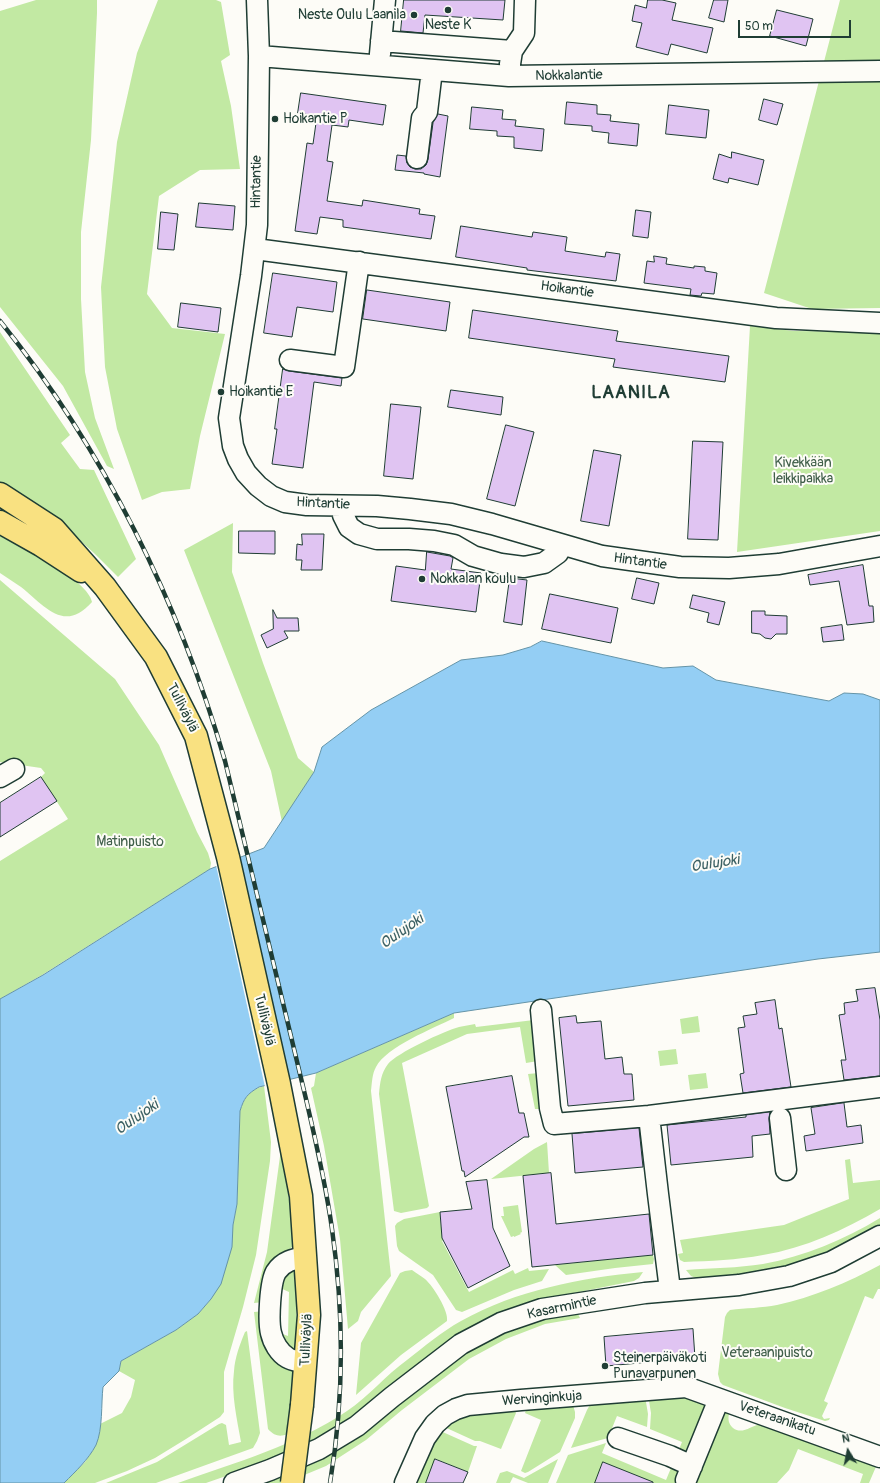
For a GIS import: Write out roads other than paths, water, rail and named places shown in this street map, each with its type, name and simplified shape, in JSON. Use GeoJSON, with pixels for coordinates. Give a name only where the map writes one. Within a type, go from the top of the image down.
{"type":"FeatureCollection","features":[{"type":"Feature","properties":{"kind":"main road","name":"Tulliväylä"},"geometry":{"type":"LineString","coordinates":[[0,494],[54,529],[106,587],[156,657],[196,736],[228,857],[279,1084],[301,1196],[309,1315],[302,1405],[292,1483]]}},
{"type":"Feature","properties":{"kind":"main road","name":"Tulliväylä"},"geometry":{"type":"LineString","coordinates":[[0,522],[41,545],[106,587]]}},
{"type":"Feature","properties":{"kind":"street","name":"Hintantie"},"geometry":{"type":"LineString","coordinates":[[257,0],[259,56],[257,225],[255,249],[229,418],[233,446],[238,459],[246,473],[258,486],[271,496],[285,502],[307,505],[410,509],[450,514],[492,524],[602,556],[680,567],[728,568],[779,564],[880,546]]}},
{"type":"Feature","properties":{"kind":"street"},"geometry":{"type":"LineString","coordinates":[[379,66],[385,0]]}},
{"type":"Feature","properties":{"kind":"street"},"geometry":{"type":"LineString","coordinates":[[509,76],[512,51],[524,34],[525,0]]}},
{"type":"Feature","properties":{"kind":"street"},"geometry":{"type":"LineString","coordinates":[[381,41],[512,51]]}},
{"type":"Feature","properties":{"kind":"street","name":"Nokkalantie"},"geometry":{"type":"LineString","coordinates":[[259,56],[509,76],[880,71]]}},
{"type":"Feature","properties":{"kind":"street"},"geometry":{"type":"LineString","coordinates":[[417,158],[422,118],[427,112],[432,70]]}},
{"type":"Feature","properties":{"kind":"street","name":"Hoikantie"},"geometry":{"type":"LineString","coordinates":[[255,249],[776,318],[880,323]]}},
{"type":"Feature","properties":{"kind":"street"},"geometry":{"type":"LineString","coordinates":[[290,360],[344,367],[359,262]]}},
{"type":"Feature","properties":{"kind":"street"},"geometry":{"type":"LineString","coordinates":[[342,506],[343,515],[349,527],[359,534],[377,540],[409,539],[434,541],[454,545],[474,556],[501,564],[524,567],[544,563],[558,553],[561,545]]}},
{"type":"Feature","properties":{"kind":"street"},"geometry":{"type":"LineString","coordinates":[[540,1010],[550,1108],[554,1124],[650,1116],[880,1087]]}},
{"type":"Feature","properties":{"kind":"street"},"geometry":{"type":"LineString","coordinates":[[650,1116],[659,1209],[670,1290]]}},
{"type":"Feature","properties":{"kind":"street"},"geometry":{"type":"LineString","coordinates":[[780,1118],[786,1170]]}},
{"type":"Feature","properties":{"kind":"street","name":"Kasarmintie"},"geometry":{"type":"LineString","coordinates":[[234,1483],[270,1470],[319,1449],[357,1426],[392,1396],[461,1344],[501,1323],[542,1309],[670,1290],[739,1285],[789,1276],[831,1262],[880,1236]]}},
{"type":"Feature","properties":{"kind":"street"},"geometry":{"type":"LineString","coordinates":[[305,1257],[290,1260],[282,1265],[276,1272],[273,1280],[270,1319],[270,1332],[278,1349],[287,1358],[305,1363]]}},
{"type":"Feature","properties":{"kind":"street","name":"Wervinginkuja"},"geometry":{"type":"LineString","coordinates":[[405,1483],[425,1438],[435,1424],[445,1414],[456,1408],[468,1405],[686,1387],[719,1399]]}},
{"type":"Feature","properties":{"kind":"street"},"geometry":{"type":"LineString","coordinates":[[618,1438],[670,1456],[689,1473],[719,1399]]}},
{"type":"Feature","properties":{"kind":"street","name":"Veteraanikatu"},"geometry":{"type":"LineString","coordinates":[[719,1399],[880,1457]]}},
{"type":"Feature","properties":{"kind":"water","name":"Oulujoki"},"geometry":{"type":"Polygon","coordinates":[[[542,641],[663,668],[693,666],[716,680],[829,701],[844,693],[863,694],[880,700],[880,952],[818,959],[454,1013],[316,1073],[259,1087],[246,1097],[240,1111],[237,1204],[233,1225],[232,1247],[221,1284],[198,1314],[176,1330],[121,1361],[119,1371],[103,1387],[101,1424],[96,1445],[86,1460],[64,1483],[0,1483],[0,999],[43,975],[210,869],[264,848],[314,772],[322,747],[371,710],[461,660],[503,655],[530,647],[542,641]]]}},
{"type":"Feature","properties":{"kind":"railway"},"geometry":{"type":"LineString","coordinates":[[0,321],[38,370],[73,422],[105,475],[134,530],[161,586],[185,643],[225,761],[313,1131],[330,1213],[339,1292],[341,1356],[338,1420],[330,1483]]}},
{"type":"Feature","properties":{"kind":"place","name":"Neste K"},"geometry":{"type":"Point","coordinates":[448,10]}},
{"type":"Feature","properties":{"kind":"place","name":"Neste Oulu Laanila"},"geometry":{"type":"Point","coordinates":[414,15]}},
{"type":"Feature","properties":{"kind":"place","name":"Hoikantie P"},"geometry":{"type":"Point","coordinates":[275,119]}},
{"type":"Feature","properties":{"kind":"place","name":"Hoikantie E"},"geometry":{"type":"Point","coordinates":[221,392]}},
{"type":"Feature","properties":{"kind":"place","name":"Nokkalan koulu"},"geometry":{"type":"Point","coordinates":[422,579]}},
{"type":"Feature","properties":{"kind":"place","name":"Steinerpäiväkoti Punavarpunen"},"geometry":{"type":"Point","coordinates":[605,1366]}},
{"type":"Feature","properties":{"kind":"district","name":"LAANILA"},"geometry":{"type":"Point","coordinates":[631,393]}},
{"type":"Feature","properties":{"kind":"park label","name":"Kivekkään leikkipaikka"},"geometry":{"type":"Point","coordinates":[803,472]}},
{"type":"Feature","properties":{"kind":"park label","name":"Matinpuisto"},"geometry":{"type":"Point","coordinates":[130,842]}},
{"type":"Feature","properties":{"kind":"park label","name":"Veteraanipuisto"},"geometry":{"type":"Point","coordinates":[767,1353]}}]}
